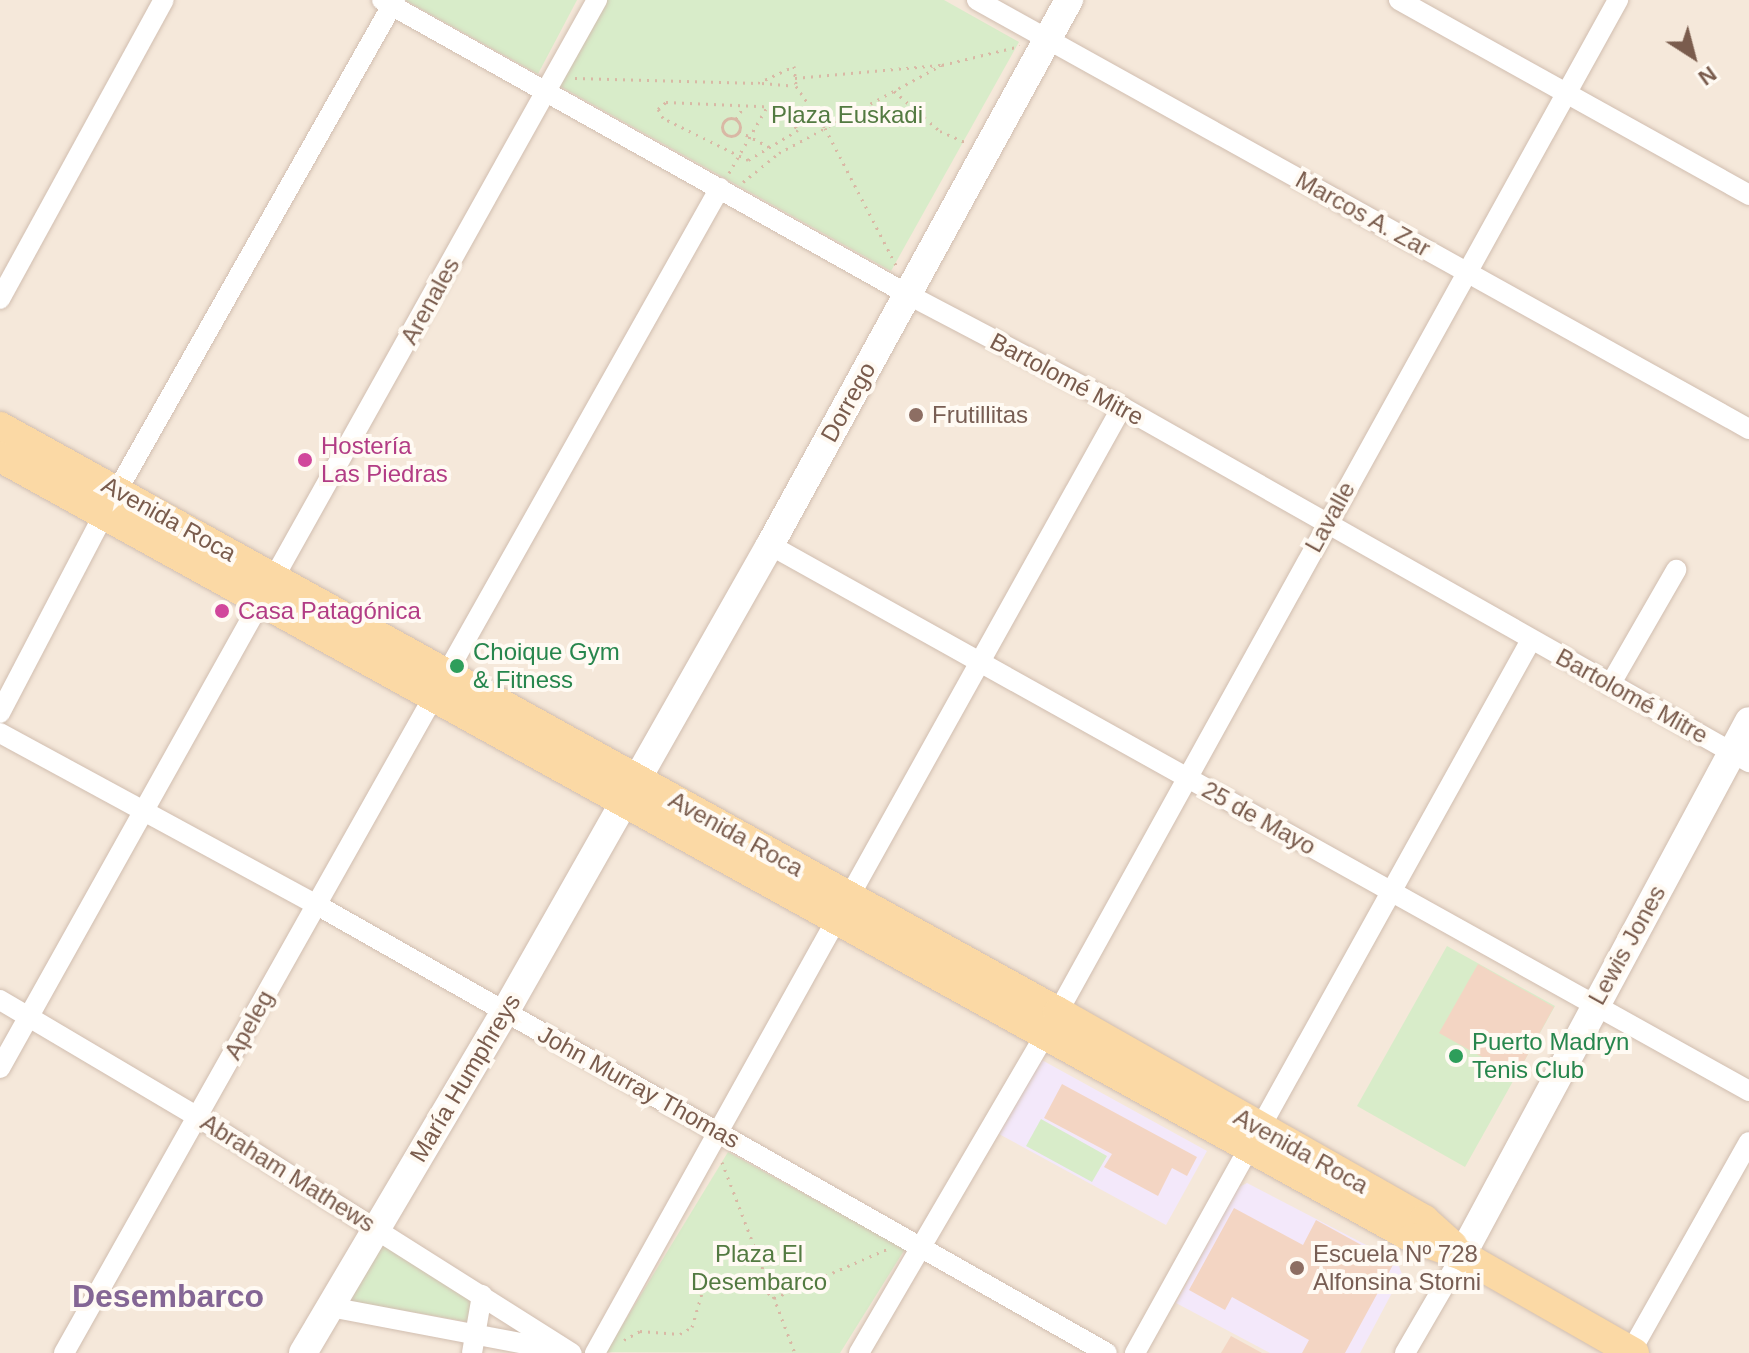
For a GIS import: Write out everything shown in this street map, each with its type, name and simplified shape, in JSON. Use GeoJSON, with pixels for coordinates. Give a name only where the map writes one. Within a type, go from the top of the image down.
{"type":"FeatureCollection","features":[{"type":"Feature","properties":{"kind":"main road","name":"Dorrego"},"geometry":{"type":"LineString","coordinates":[[630,791],[770,545],[1069,0]]}},
{"type":"Feature","properties":{"kind":"main road","name":"Avenida Roca"},"geometry":{"type":"LineString","coordinates":[[0,427],[111,503],[1252,1137],[1424,1220],[1462,1255],[1631,1352]]}},
{"type":"Feature","properties":{"kind":"main road","name":"Avenida Roca"},"geometry":{"type":"LineString","coordinates":[[0,457],[111,503]]}},
{"type":"Feature","properties":{"kind":"main road","name":"Lewis Jones"},"geometry":{"type":"LineString","coordinates":[[1462,1255],[1595,1004],[1740,757],[1749,721]]}},
{"type":"Feature","properties":{"kind":"main road","name":"María Humphreys"},"geometry":{"type":"LineString","coordinates":[[303,1353],[505,1012],[630,791]]}},
{"type":"Feature","properties":{"kind":"street"},"geometry":{"type":"LineString","coordinates":[[0,299],[164,0]]}},
{"type":"Feature","properties":{"kind":"street","name":"Arenales"},"geometry":{"type":"LineString","coordinates":[[0,1068],[597,0]]}},
{"type":"Feature","properties":{"kind":"street","name":"Marcos A. Zar"},"geometry":{"type":"LineString","coordinates":[[977,0],[1749,429]]}},
{"type":"Feature","properties":{"kind":"street"},"geometry":{"type":"LineString","coordinates":[[1399,0],[1749,195]]}},
{"type":"Feature","properties":{"kind":"street","name":"Lavalle"},"geometry":{"type":"LineString","coordinates":[[859,1353],[914,1243],[1051,1023],[1618,0]]}},
{"type":"Feature","properties":{"kind":"street"},"geometry":{"type":"LineString","coordinates":[[0,713],[111,503],[389,1]]}},
{"type":"Feature","properties":{"kind":"street","name":"Bartolomé Mitre"},"geometry":{"type":"LineString","coordinates":[[389,1],[552,85],[724,191],[907,294],[1122,407],[1740,757]]}},
{"type":"Feature","properties":{"kind":"street","name":"Apeleg"},"geometry":{"type":"LineString","coordinates":[[64,1353],[441,684],[724,191]]}},
{"type":"Feature","properties":{"kind":"street"},"geometry":{"type":"LineString","coordinates":[[604,1349],[979,661],[1122,407]]}},
{"type":"Feature","properties":{"kind":"street","name":"25 de Mayo"},"geometry":{"type":"LineString","coordinates":[[770,545],[1749,1091]]}},
{"type":"Feature","properties":{"kind":"street"},"geometry":{"type":"LineString","coordinates":[[1610,685],[1676,570]]}},
{"type":"Feature","properties":{"kind":"street"},"geometry":{"type":"LineString","coordinates":[[1135,1353],[1252,1137],[1531,640]]}},
{"type":"Feature","properties":{"kind":"street","name":"John Murray Thomas"},"geometry":{"type":"LineString","coordinates":[[0,733],[317,905],[718,1139],[914,1243],[1107,1353]]}},
{"type":"Feature","properties":{"kind":"street","name":"Abraham Mathews"},"geometry":{"type":"LineString","coordinates":[[0,1000],[198,1117],[573,1353]]}},
{"type":"Feature","properties":{"kind":"street"},"geometry":{"type":"LineString","coordinates":[[1631,1352],[1749,1142]]}},
{"type":"Feature","properties":{"kind":"street"},"geometry":{"type":"LineString","coordinates":[[1405,1353],[1462,1255]]}},
{"type":"Feature","properties":{"kind":"street"},"geometry":{"type":"LineString","coordinates":[[474,1344],[482,1295]]}},
{"type":"Feature","properties":{"kind":"street","name":"Abraham Mathews"},"geometry":{"type":"LineString","coordinates":[[330,1307],[474,1344],[573,1353]]}},
{"type":"Feature","properties":{"kind":"path"},"geometry":{"type":"LineString","coordinates":[[795,78],[942,65],[1047,39]]}},
{"type":"Feature","properties":{"kind":"path"},"geometry":{"type":"LineString","coordinates":[[724,191],[779,153],[942,65]]}},
{"type":"Feature","properties":{"kind":"path"},"geometry":{"type":"LineString","coordinates":[[758,83],[794,66],[796,86],[825,128],[907,294]]}},
{"type":"Feature","properties":{"kind":"path"},"geometry":{"type":"LineString","coordinates":[[552,85],[758,83],[796,86]]}},
{"type":"Feature","properties":{"kind":"path"},"geometry":{"type":"LineString","coordinates":[[894,91],[940,131],[986,151]]}},
{"type":"Feature","properties":{"kind":"path"},"geometry":{"type":"LineString","coordinates":[[666,102],[767,107],[781,107],[798,130],[752,159],[663,118],[658,109],[666,102]]}},
{"type":"Feature","properties":{"kind":"path"},"geometry":{"type":"LineString","coordinates":[[727,134],[723,123],[736,119],[744,106]]}},
{"type":"Feature","properties":{"kind":"path"},"geometry":{"type":"LineString","coordinates":[[724,191],[739,155],[767,107]]}},
{"type":"Feature","properties":{"kind":"path"},"geometry":{"type":"LineString","coordinates":[[736,119],[739,130],[771,148]]}},
{"type":"Feature","properties":{"kind":"path"},"geometry":{"type":"LineString","coordinates":[[720,146],[727,134],[739,130]]}},
{"type":"Feature","properties":{"kind":"path"},"geometry":{"type":"LineString","coordinates":[[718,1139],[795,1353]]}},
{"type":"Feature","properties":{"kind":"path"},"geometry":{"type":"LineString","coordinates":[[774,1298],[914,1243]]}},
{"type":"Feature","properties":{"kind":"path"},"geometry":{"type":"LineString","coordinates":[[604,1349],[640,1331],[680,1334],[692,1327],[704,1286],[716,1277],[750,1277],[774,1298]]}},
{"type":"Feature","properties":{"kind":"shaded area"},"geometry":{"type":"Polygon","coordinates":[[[0,0],[1749,0],[1749,1353],[0,1353],[0,0]]]}},
{"type":"Feature","properties":{"kind":"shaded area"},"geometry":{"type":"Polygon","coordinates":[[[1040,1059],[1207,1151],[1166,1225],[999,1134],[1040,1059]]]}},
{"type":"Feature","properties":{"kind":"shaded area","name":"Escuela Nº 728 Alfonsina Storni"},"geometry":{"type":"Polygon","coordinates":[[[1247,1183],[1397,1261],[1402,1274],[1360,1353],[1270,1353],[1176,1303],[1237,1188],[1247,1183]]]}},
{"type":"Feature","properties":{"kind":"green space"},"geometry":{"type":"Polygon","coordinates":[[[405,0],[577,0],[538,74],[405,0]]]}},
{"type":"Feature","properties":{"kind":"green space","name":"Plaza Euskadi"},"geometry":{"type":"Polygon","coordinates":[[[606,0],[944,0],[1019,42],[891,271],[558,85],[606,0]]]}},
{"type":"Feature","properties":{"kind":"green space","name":"Puerto Madryn Tenis Club"},"geometry":{"type":"Polygon","coordinates":[[[1447,946],[1555,1006],[1465,1167],[1357,1106],[1447,946]]]}},
{"type":"Feature","properties":{"kind":"green space"},"geometry":{"type":"Polygon","coordinates":[[[1041,1119],[1107,1156],[1092,1182],[1026,1146],[1041,1119]]]}},
{"type":"Feature","properties":{"kind":"green space","name":"Plaza El Desembarco"},"geometry":{"type":"Polygon","coordinates":[[[728,1152],[905,1249],[840,1353],[606,1352],[728,1152]]]}},
{"type":"Feature","properties":{"kind":"green space"},"geometry":{"type":"Polygon","coordinates":[[[378,1239],[474,1297],[469,1322],[344,1300],[378,1239]]]}},
{"type":"Feature","properties":{"kind":"building","name":"Puerto Madryn Tenis Club"},"geometry":{"type":"Polygon","coordinates":[[[1478,964],[1554,1007],[1516,1076],[1439,1033],[1478,964]]]}},
{"type":"Feature","properties":{"kind":"building"},"geometry":{"type":"Polygon","coordinates":[[[1062,1084],[1197,1157],[1187,1176],[1172,1168],[1158,1196],[1104,1167],[1112,1154],[1044,1118],[1062,1084]]]}},
{"type":"Feature","properties":{"kind":"building","name":"Escuela Nº 728 Alfonsina Storni"},"geometry":{"type":"Polygon","coordinates":[[[1234,1208],[1303,1245],[1316,1220],[1394,1263],[1345,1353],[1302,1353],[1309,1340],[1232,1297],[1225,1310],[1189,1290],[1234,1208]]]}},
{"type":"Feature","properties":{"kind":"building"},"geometry":{"type":"Polygon","coordinates":[[[1231,1336],[1262,1353],[1221,1353],[1231,1336]]]}},
{"type":"Feature","properties":{"kind":"place","name":"Frutillitas"},"geometry":{"type":"Point","coordinates":[916,415]}},
{"type":"Feature","properties":{"kind":"place","name":"Hostería Las Piedras"},"geometry":{"type":"Point","coordinates":[305,460]}},
{"type":"Feature","properties":{"kind":"place","name":"Casa Patagónica"},"geometry":{"type":"Point","coordinates":[222,611]}},
{"type":"Feature","properties":{"kind":"place","name":"Choique Gym & Fitness"},"geometry":{"type":"Point","coordinates":[457,666]}},
{"type":"Feature","properties":{"kind":"place","name":"Puerto Madryn Tenis Club"},"geometry":{"type":"Point","coordinates":[1456,1056]}},
{"type":"Feature","properties":{"kind":"place","name":"Escuela Nº 728 Alfonsina Storni"},"geometry":{"type":"Point","coordinates":[1297,1268]}},
{"type":"Feature","properties":{"kind":"district","name":"Desembarco"},"geometry":{"type":"Point","coordinates":[168,1296]}}]}
